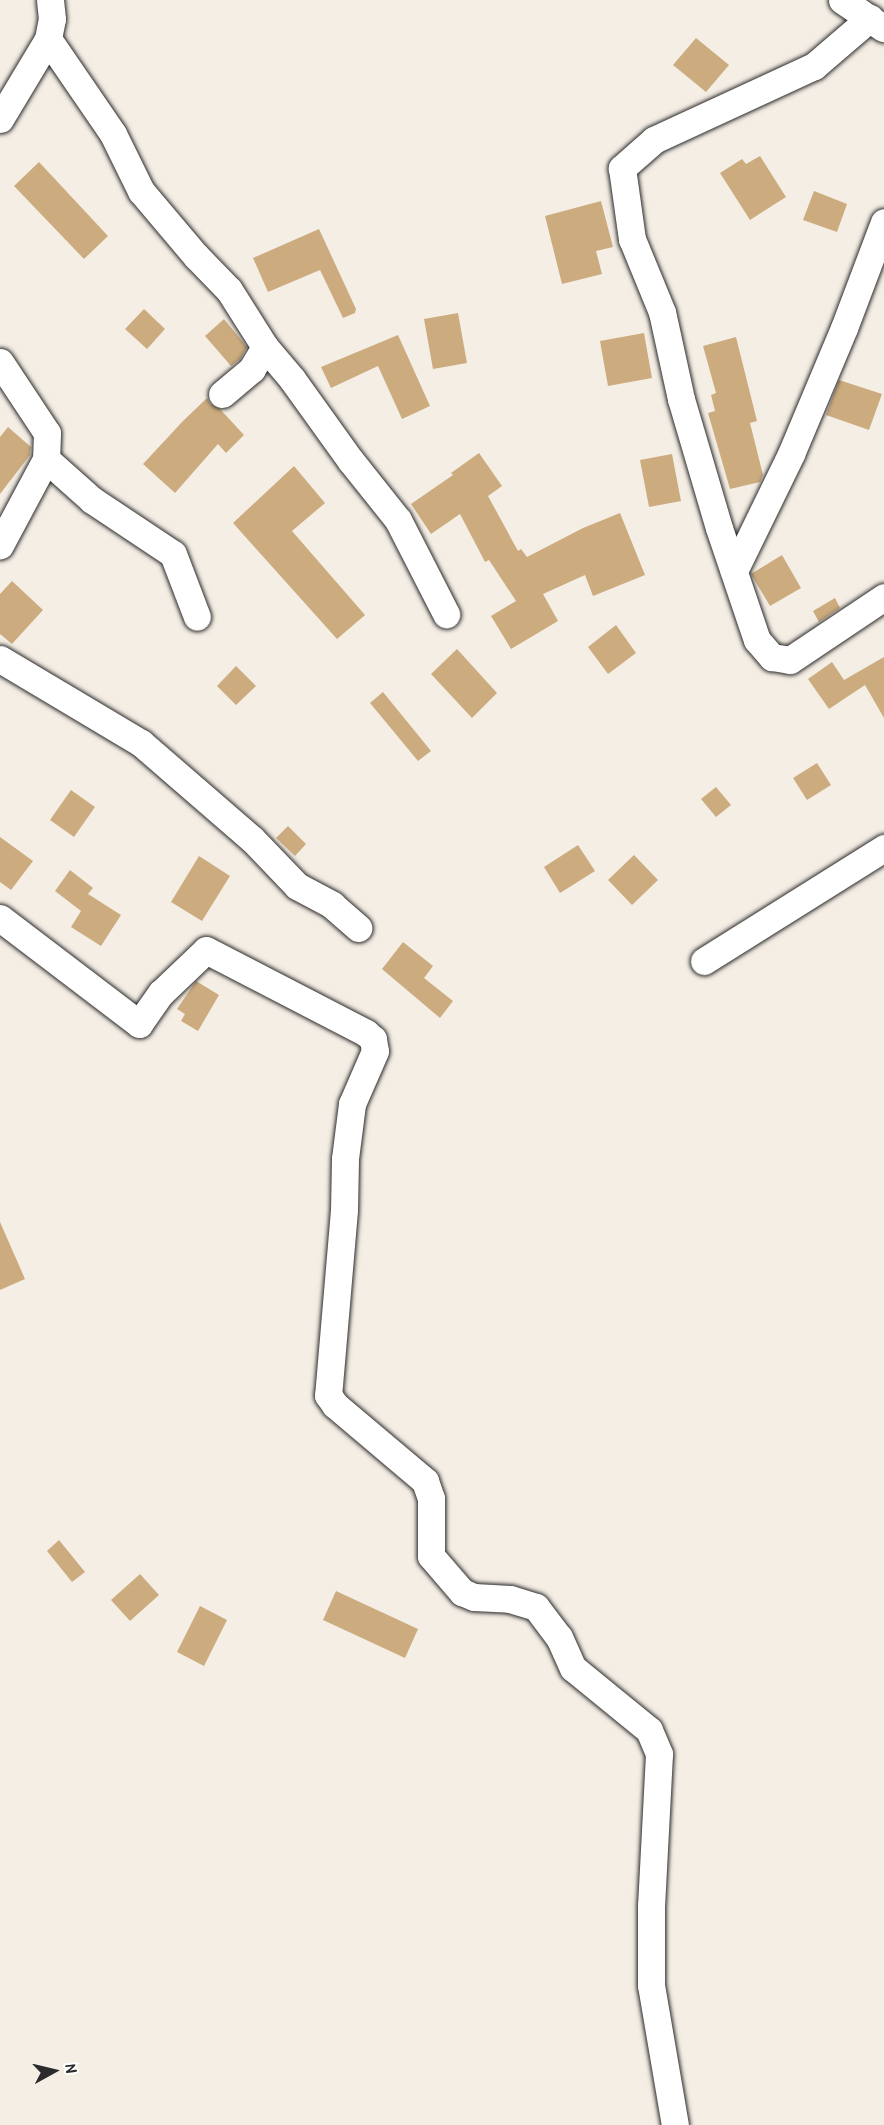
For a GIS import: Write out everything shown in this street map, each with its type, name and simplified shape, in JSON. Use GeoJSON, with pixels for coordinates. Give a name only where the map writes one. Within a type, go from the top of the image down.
{"type":"FeatureCollection","features":[{"type":"Feature","properties":{"kind":"street"},"geometry":{"type":"LineString","coordinates":[[0,118],[9,107],[48,39],[51,20],[50,0]]}},
{"type":"Feature","properties":{"kind":"street"},"geometry":{"type":"LineString","coordinates":[[842,0],[877,24],[814,66],[654,140],[622,168],[632,239],[662,312],[681,399],[757,640],[772,657],[790,660],[884,597]]}},
{"type":"Feature","properties":{"kind":"street"},"geometry":{"type":"LineString","coordinates":[[48,39],[113,134],[141,190],[230,290],[265,347],[292,379],[351,461],[398,520],[446,614]]}},
{"type":"Feature","properties":{"kind":"street"},"geometry":{"type":"LineString","coordinates":[[734,571],[875,275],[884,222]]}},
{"type":"Feature","properties":{"kind":"street"},"geometry":{"type":"LineString","coordinates":[[222,394],[252,369],[265,347]]}},
{"type":"Feature","properties":{"kind":"street"},"geometry":{"type":"LineString","coordinates":[[0,362],[46,434],[46,459],[0,545]]}},
{"type":"Feature","properties":{"kind":"street"},"geometry":{"type":"LineString","coordinates":[[46,459],[92,500],[173,554],[197,617]]}},
{"type":"Feature","properties":{"kind":"street"},"geometry":{"type":"LineString","coordinates":[[0,659],[141,743],[252,839],[297,886],[332,905],[358,928]]}},
{"type":"Feature","properties":{"kind":"street"},"geometry":{"type":"LineString","coordinates":[[704,961],[884,848]]}},
{"type":"Feature","properties":{"kind":"street"},"geometry":{"type":"LineString","coordinates":[[0,918],[139,1024],[161,993],[206,950],[366,1032],[372,1039],[375,1051],[352,1104],[345,1159],[344,1210],[328,1395],[335,1406],[425,1481],[431,1498],[431,1556],[462,1592],[474,1597],[510,1599],[536,1607],[559,1637],[573,1668],[649,1730],[659,1754],[651,1905],[651,1984],[675,2125]]}},
{"type":"Feature","properties":{"kind":"building"},"geometry":{"type":"Polygon","coordinates":[[[696,38],[729,65],[706,92],[673,65],[696,38]]]}},
{"type":"Feature","properties":{"kind":"building"},"geometry":{"type":"Polygon","coordinates":[[[760,156],[786,197],[750,220],[720,173],[742,159],[746,164],[760,156]]]}},
{"type":"Feature","properties":{"kind":"building"},"geometry":{"type":"Polygon","coordinates":[[[39,162],[108,236],[84,259],[14,186],[39,162]]]}},
{"type":"Feature","properties":{"kind":"building"},"geometry":{"type":"Polygon","coordinates":[[[814,191],[847,204],[837,232],[803,220],[814,191]]]}},
{"type":"Feature","properties":{"kind":"building"},"geometry":{"type":"Polygon","coordinates":[[[601,201],[613,247],[596,251],[602,274],[562,284],[545,216],[601,201]]]}},
{"type":"Feature","properties":{"kind":"building"},"geometry":{"type":"Polygon","coordinates":[[[319,229],[356,309],[355,313],[343,318],[320,270],[268,292],[253,258],[319,229]]]}},
{"type":"Feature","properties":{"kind":"building"},"geometry":{"type":"Polygon","coordinates":[[[144,309],[165,329],[147,349],[125,329],[144,309]]]}},
{"type":"Feature","properties":{"kind":"building"},"geometry":{"type":"Polygon","coordinates":[[[458,313],[467,363],[433,369],[424,319],[458,313]]]}},
{"type":"Feature","properties":{"kind":"building"},"geometry":{"type":"Polygon","coordinates":[[[224,319],[247,347],[240,359],[231,366],[205,336],[224,319]]]}},
{"type":"Feature","properties":{"kind":"building"},"geometry":{"type":"Polygon","coordinates":[[[644,333],[652,378],[608,386],[600,341],[644,333]]]}},
{"type":"Feature","properties":{"kind":"building"},"geometry":{"type":"Polygon","coordinates":[[[398,335],[430,406],[402,419],[378,366],[331,388],[321,367],[398,335]]]}},
{"type":"Feature","properties":{"kind":"building"},"geometry":{"type":"Polygon","coordinates":[[[736,337],[757,421],[750,423],[763,475],[760,482],[730,489],[708,413],[715,411],[711,395],[716,393],[703,346],[736,337]]]}},
{"type":"Feature","properties":{"kind":"building"},"geometry":{"type":"Polygon","coordinates":[[[839,380],[882,394],[869,430],[826,415],[839,380]]]}},
{"type":"Feature","properties":{"kind":"building"},"geometry":{"type":"Polygon","coordinates":[[[207,398],[210,404],[220,409],[244,435],[226,453],[218,444],[175,493],[143,464],[207,398]]]}},
{"type":"Feature","properties":{"kind":"building"},"geometry":{"type":"Polygon","coordinates":[[[8,427],[31,447],[30,455],[0,494],[0,437],[8,427]]]}},
{"type":"Feature","properties":{"kind":"building"},"geometry":{"type":"Polygon","coordinates":[[[479,453],[502,486],[488,496],[518,551],[521,549],[527,557],[583,528],[620,513],[645,575],[593,596],[585,575],[543,594],[558,621],[511,649],[491,616],[516,601],[489,560],[485,562],[460,514],[431,534],[411,504],[453,475],[451,473],[479,453]]]}},
{"type":"Feature","properties":{"kind":"building"},"geometry":{"type":"Polygon","coordinates":[[[672,454],[681,501],[649,507],[640,460],[672,454]]]}},
{"type":"Feature","properties":{"kind":"building"},"geometry":{"type":"Polygon","coordinates":[[[294,466],[325,503],[292,531],[365,615],[337,639],[233,523],[294,466]]]}},
{"type":"Feature","properties":{"kind":"building"},"geometry":{"type":"Polygon","coordinates":[[[782,555],[801,588],[770,606],[751,574],[782,555]]]}},
{"type":"Feature","properties":{"kind":"building"},"geometry":{"type":"Polygon","coordinates":[[[12,581],[43,610],[12,644],[0,634],[0,594],[12,581]]]}},
{"type":"Feature","properties":{"kind":"building"},"geometry":{"type":"Polygon","coordinates":[[[835,598],[840,608],[819,622],[813,611],[835,598]]]}},
{"type":"Feature","properties":{"kind":"building"},"geometry":{"type":"Polygon","coordinates":[[[616,625],[636,653],[608,674],[588,647],[616,625]]]}},
{"type":"Feature","properties":{"kind":"building"},"geometry":{"type":"Polygon","coordinates":[[[457,649],[497,693],[472,718],[431,674],[457,649]]]}},
{"type":"Feature","properties":{"kind":"building"},"geometry":{"type":"Polygon","coordinates":[[[884,657],[884,718],[865,685],[829,709],[808,679],[832,662],[844,680],[884,657]]]}},
{"type":"Feature","properties":{"kind":"building"},"geometry":{"type":"Polygon","coordinates":[[[236,666],[256,686],[236,705],[217,686],[236,666]]]}},
{"type":"Feature","properties":{"kind":"building"},"geometry":{"type":"Polygon","coordinates":[[[383,692],[431,751],[418,761],[370,703],[383,692]]]}},
{"type":"Feature","properties":{"kind":"building"},"geometry":{"type":"Polygon","coordinates":[[[817,763],[831,785],[807,800],[793,778],[817,763]]]}},
{"type":"Feature","properties":{"kind":"building"},"geometry":{"type":"Polygon","coordinates":[[[716,787],[731,805],[716,817],[701,799],[716,787]]]}},
{"type":"Feature","properties":{"kind":"building"},"geometry":{"type":"Polygon","coordinates":[[[71,790],[95,807],[74,837],[50,820],[71,790]]]}},
{"type":"Feature","properties":{"kind":"building"},"geometry":{"type":"Polygon","coordinates":[[[288,826],[306,844],[295,856],[276,838],[288,826]]]}},
{"type":"Feature","properties":{"kind":"building"},"geometry":{"type":"Polygon","coordinates":[[[0,837],[33,861],[11,890],[0,882],[0,837]]]}},
{"type":"Feature","properties":{"kind":"building"},"geometry":{"type":"Polygon","coordinates":[[[578,845],[595,871],[560,893],[544,867],[578,845]]]}},
{"type":"Feature","properties":{"kind":"building"},"geometry":{"type":"Polygon","coordinates":[[[634,855],[658,880],[632,905],[608,880],[634,855]]]}},
{"type":"Feature","properties":{"kind":"building"},"geometry":{"type":"Polygon","coordinates":[[[199,856],[230,876],[202,921],[171,902],[199,856]]]}},
{"type":"Feature","properties":{"kind":"building"},"geometry":{"type":"Polygon","coordinates":[[[70,870],[93,888],[88,894],[121,915],[101,946],[71,927],[81,911],[55,891],[70,870]]]}},
{"type":"Feature","properties":{"kind":"building"},"geometry":{"type":"Polygon","coordinates":[[[403,942],[433,966],[424,978],[453,1001],[440,1018],[382,969],[403,942]]]}},
{"type":"Feature","properties":{"kind":"building"},"geometry":{"type":"Polygon","coordinates":[[[196,981],[219,995],[198,1031],[181,1021],[185,1014],[177,1009],[196,981]]]}},
{"type":"Feature","properties":{"kind":"building"},"geometry":{"type":"Polygon","coordinates":[[[0,1222],[25,1279],[0,1290],[0,1222]]]}},
{"type":"Feature","properties":{"kind":"building"},"geometry":{"type":"Polygon","coordinates":[[[59,1540],[85,1572],[72,1582],[47,1551],[59,1540]]]}},
{"type":"Feature","properties":{"kind":"building"},"geometry":{"type":"Polygon","coordinates":[[[140,1574],[159,1595],[130,1621],[111,1600],[140,1574]]]}},
{"type":"Feature","properties":{"kind":"building"},"geometry":{"type":"Polygon","coordinates":[[[336,1591],[418,1629],[405,1658],[323,1620],[336,1591]]]}},
{"type":"Feature","properties":{"kind":"building"},"geometry":{"type":"Polygon","coordinates":[[[200,1606],[227,1620],[204,1666],[177,1652],[200,1606]]]}}]}
